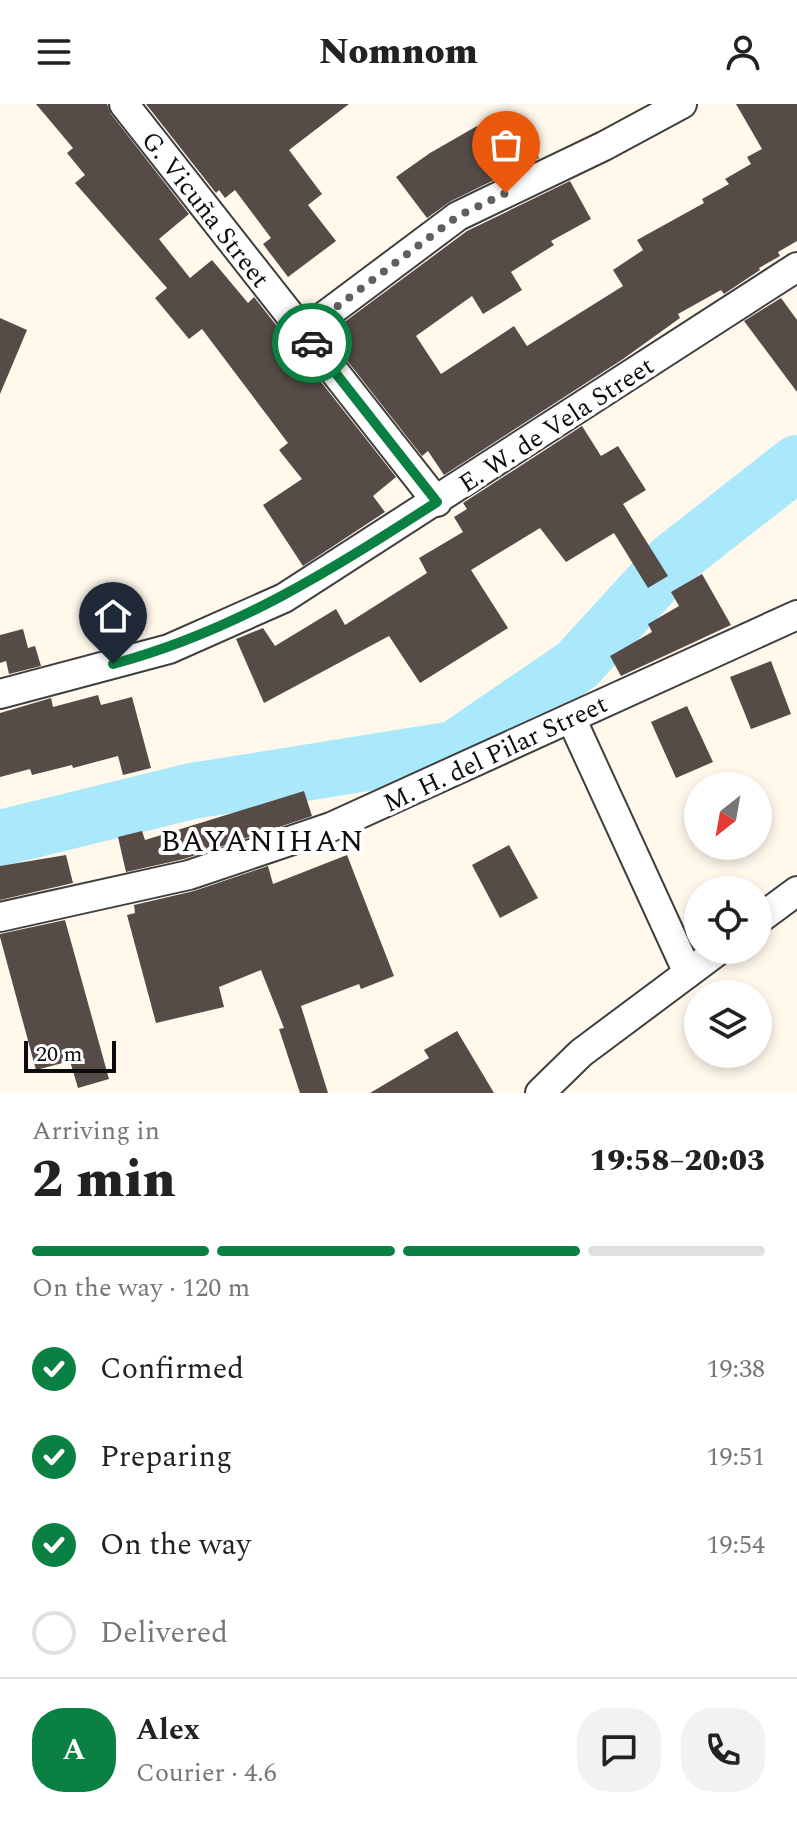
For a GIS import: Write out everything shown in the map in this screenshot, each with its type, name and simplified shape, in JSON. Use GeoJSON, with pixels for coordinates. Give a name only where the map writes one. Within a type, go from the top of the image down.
{"type":"FeatureCollection","features":[{"type":"Feature","properties":{"kind":"street","name":"G. Vicuña Street"},"geometry":{"type":"LineString","coordinates":[[124,104],[437,502]]}},
{"type":"Feature","properties":{"kind":"street"},"geometry":{"type":"LineString","coordinates":[[303,332],[458,216],[604,146],[682,104]]}},
{"type":"Feature","properties":{"kind":"street","name":"E. W. de Vela Street"},"geometry":{"type":"LineString","coordinates":[[0,694],[169,649],[232,623],[296,591],[797,267]]}},
{"type":"Feature","properties":{"kind":"street","name":"M. H. del Pilar Street"},"geometry":{"type":"LineString","coordinates":[[0,917],[189,875],[264,852],[391,803],[797,615]]}},
{"type":"Feature","properties":{"kind":"street"},"geometry":{"type":"LineString","coordinates":[[571,718],[688,973]]}},
{"type":"Feature","properties":{"kind":"street"},"geometry":{"type":"LineString","coordinates":[[772,910],[797,891]]}},
{"type":"Feature","properties":{"kind":"street"},"geometry":{"type":"LineString","coordinates":[[540,1093],[581,1053],[700,964]]}},
{"type":"Feature","properties":{"kind":"building"},"geometry":{"type":"Polygon","coordinates":[[[36,104],[107,104],[111,114],[189,214],[159,239],[190,278],[212,260],[248,303],[254,297],[396,477],[373,496],[385,512],[303,566],[263,505],[302,479],[279,450],[288,443],[202,329],[189,339],[155,298],[167,288],[75,183],[85,175],[67,153],[73,148],[36,104]]]}},
{"type":"Feature","properties":{"kind":"building"},"geometry":{"type":"Polygon","coordinates":[[[146,104],[349,104],[289,150],[322,194],[308,205],[336,241],[288,277],[263,244],[271,238],[235,190],[225,198],[219,190],[216,193],[146,104]]]}},
{"type":"Feature","properties":{"kind":"building"},"geometry":{"type":"Polygon","coordinates":[[[736,104],[797,104],[797,241],[724,294],[721,290],[678,314],[680,318],[623,359],[444,475],[428,451],[422,456],[327,335],[467,231],[570,181],[591,219],[551,241],[554,245],[511,272],[522,290],[483,314],[472,296],[416,336],[441,374],[514,326],[527,346],[623,286],[613,270],[643,250],[637,240],[704,203],[702,199],[729,184],[725,179],[751,164],[747,157],[762,149],[736,104]]]}},
{"type":"Feature","properties":{"kind":"building"},"geometry":{"type":"Polygon","coordinates":[[[477,126],[488,147],[526,131],[539,158],[451,201],[427,218],[396,177],[477,126]]]}},
{"type":"Feature","properties":{"kind":"building"},"geometry":{"type":"Polygon","coordinates":[[[781,298],[797,320],[797,392],[744,321],[781,298]]]}},
{"type":"Feature","properties":{"kind":"building"},"geometry":{"type":"Polygon","coordinates":[[[0,318],[27,330],[0,394],[0,318]]]}},
{"type":"Feature","properties":{"kind":"building"},"geometry":{"type":"Polygon","coordinates":[[[582,426],[601,456],[618,446],[646,490],[623,504],[668,576],[648,588],[614,533],[566,562],[540,528],[471,570],[508,628],[420,683],[389,636],[264,703],[236,639],[263,628],[275,646],[336,609],[345,625],[427,573],[419,558],[463,532],[454,517],[467,509],[463,503],[582,426]]]}},
{"type":"Feature","properties":{"kind":"building"},"geometry":{"type":"Polygon","coordinates":[[[702,574],[731,625],[621,676],[610,656],[652,632],[648,624],[679,606],[671,592],[702,574]]]}},
{"type":"Feature","properties":{"kind":"building"},"geometry":{"type":"Polygon","coordinates":[[[23,629],[28,648],[35,646],[41,666],[9,674],[6,661],[0,663],[0,635],[23,629]]]}},
{"type":"Feature","properties":{"kind":"building"},"geometry":{"type":"Polygon","coordinates":[[[771,661],[791,714],[751,729],[730,677],[771,661]]]}},
{"type":"Feature","properties":{"kind":"building"},"geometry":{"type":"Polygon","coordinates":[[[98,695],[101,705],[132,697],[151,768],[123,775],[118,756],[73,768],[72,765],[32,775],[30,769],[0,777],[0,713],[51,698],[53,707],[98,695]]]}},
{"type":"Feature","properties":{"kind":"building"},"geometry":{"type":"Polygon","coordinates":[[[687,706],[713,762],[676,778],[651,722],[687,706]]]}},
{"type":"Feature","properties":{"kind":"building"},"geometry":{"type":"Polygon","coordinates":[[[304,791],[312,816],[184,859],[126,872],[118,837],[142,831],[145,840],[304,791]]]}},
{"type":"Feature","properties":{"kind":"building"},"geometry":{"type":"Polygon","coordinates":[[[509,845],[538,898],[500,918],[472,865],[509,845]]]}},
{"type":"Feature","properties":{"kind":"building"},"geometry":{"type":"Polygon","coordinates":[[[66,855],[73,883],[0,900],[0,866],[66,855]]]}},
{"type":"Feature","properties":{"kind":"building"},"geometry":{"type":"Polygon","coordinates":[[[347,855],[394,976],[361,989],[359,984],[301,1006],[328,1093],[300,1093],[279,1029],[284,1028],[261,970],[219,987],[224,1007],[156,1023],[127,915],[135,913],[134,905],[194,891],[268,866],[273,884],[347,855]]]}},
{"type":"Feature","properties":{"kind":"building"},"geometry":{"type":"Polygon","coordinates":[[[65,920],[109,1079],[78,1088],[70,1061],[36,1070],[0,937],[0,934],[65,920]]]}},
{"type":"Feature","properties":{"kind":"building"},"geometry":{"type":"Polygon","coordinates":[[[457,1031],[494,1093],[370,1093],[429,1058],[424,1050],[457,1031]]]}},
{"type":"Feature","properties":{"kind":"waterway"},"geometry":{"type":"LineString","coordinates":[[0,838],[192,791],[454,749],[577,665],[673,560],[797,463]]}},
{"type":"Feature","properties":{"kind":"way so far"},"geometry":{"type":"LineString","coordinates":[[312,343],[303,332],[458,216],[506,193]]}},
{"type":"Feature","properties":{"kind":"district","name":"BAYANIHAN"},"geometry":{"type":"Point","coordinates":[263,841]}},
{"type":"Feature","properties":{"kind":"route"},"geometry":{"type":"LineString","coordinates":[[113,664],[169,649],[284,598],[437,502],[312,343]]}}]}
